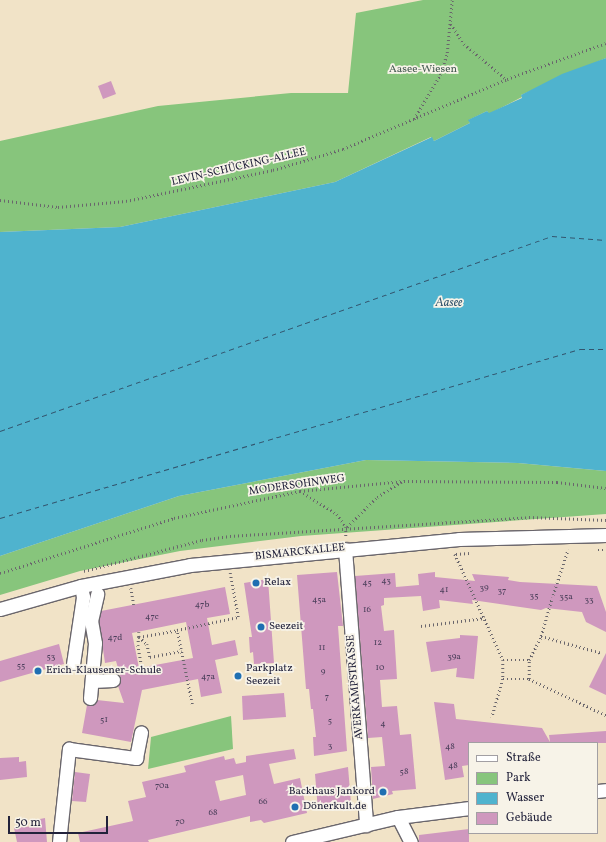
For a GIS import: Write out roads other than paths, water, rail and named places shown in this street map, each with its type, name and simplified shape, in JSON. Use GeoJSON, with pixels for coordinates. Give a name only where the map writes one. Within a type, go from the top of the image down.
{"type":"FeatureCollection","features":[{"type":"Feature","properties":{"kind":"street","name":"BISMARCKALLEE"},"geometry":{"type":"LineString","coordinates":[[0,609],[81,586],[128,575],[227,561],[459,539],[606,535]]}},
{"type":"Feature","properties":{"kind":"street","name":"AVERKAMPSTRASSE"},"geometry":{"type":"LineString","coordinates":[[345,549],[366,825]]}},
{"type":"Feature","properties":{"kind":"street"},"geometry":{"type":"LineString","coordinates":[[73,664],[83,597],[81,586]]}},
{"type":"Feature","properties":{"kind":"street"},"geometry":{"type":"LineString","coordinates":[[90,698],[93,681],[95,642],[91,621],[97,594]]}},
{"type":"Feature","properties":{"kind":"street"},"geometry":{"type":"LineString","coordinates":[[93,681],[113,680]]}},
{"type":"Feature","properties":{"kind":"street"},"geometry":{"type":"LineString","coordinates":[[59,842],[69,749],[136,758],[141,732]]}},
{"type":"Feature","properties":{"kind":"street"},"geometry":{"type":"LineString","coordinates":[[292,842],[398,818],[468,808]]}},
{"type":"Feature","properties":{"kind":"street"},"geometry":{"type":"LineString","coordinates":[[398,818],[410,842]]}},
{"type":"Feature","properties":{"kind":"water","name":"Aasee"},"geometry":{"type":"Polygon","coordinates":[[[606,58],[606,471],[518,463],[366,460],[179,496],[0,556],[0,232],[120,227],[335,182],[432,137],[434,141],[470,123],[468,120],[487,111],[489,113],[522,98],[521,95],[562,74],[606,58]]]}},
{"type":"Feature","properties":{"kind":"place","name":"Relax"},"geometry":{"type":"Point","coordinates":[256,583]}},
{"type":"Feature","properties":{"kind":"place","name":"Seezeit"},"geometry":{"type":"Point","coordinates":[261,627]}},
{"type":"Feature","properties":{"kind":"place","name":"Erich-Klausener-Schule"},"geometry":{"type":"Point","coordinates":[38,671]}},
{"type":"Feature","properties":{"kind":"place","name":"Parkplatz Seezeit"},"geometry":{"type":"Point","coordinates":[238,676]}},
{"type":"Feature","properties":{"kind":"place","name":"Backhaus Jankord"},"geometry":{"type":"Point","coordinates":[383,792]}},
{"type":"Feature","properties":{"kind":"place","name":"Dönerkult.de"},"geometry":{"type":"Point","coordinates":[295,807]}},
{"type":"Feature","properties":{"kind":"park label","name":"Aasee-Wiesen"},"geometry":{"type":"Point","coordinates":[423,70]}}]}
